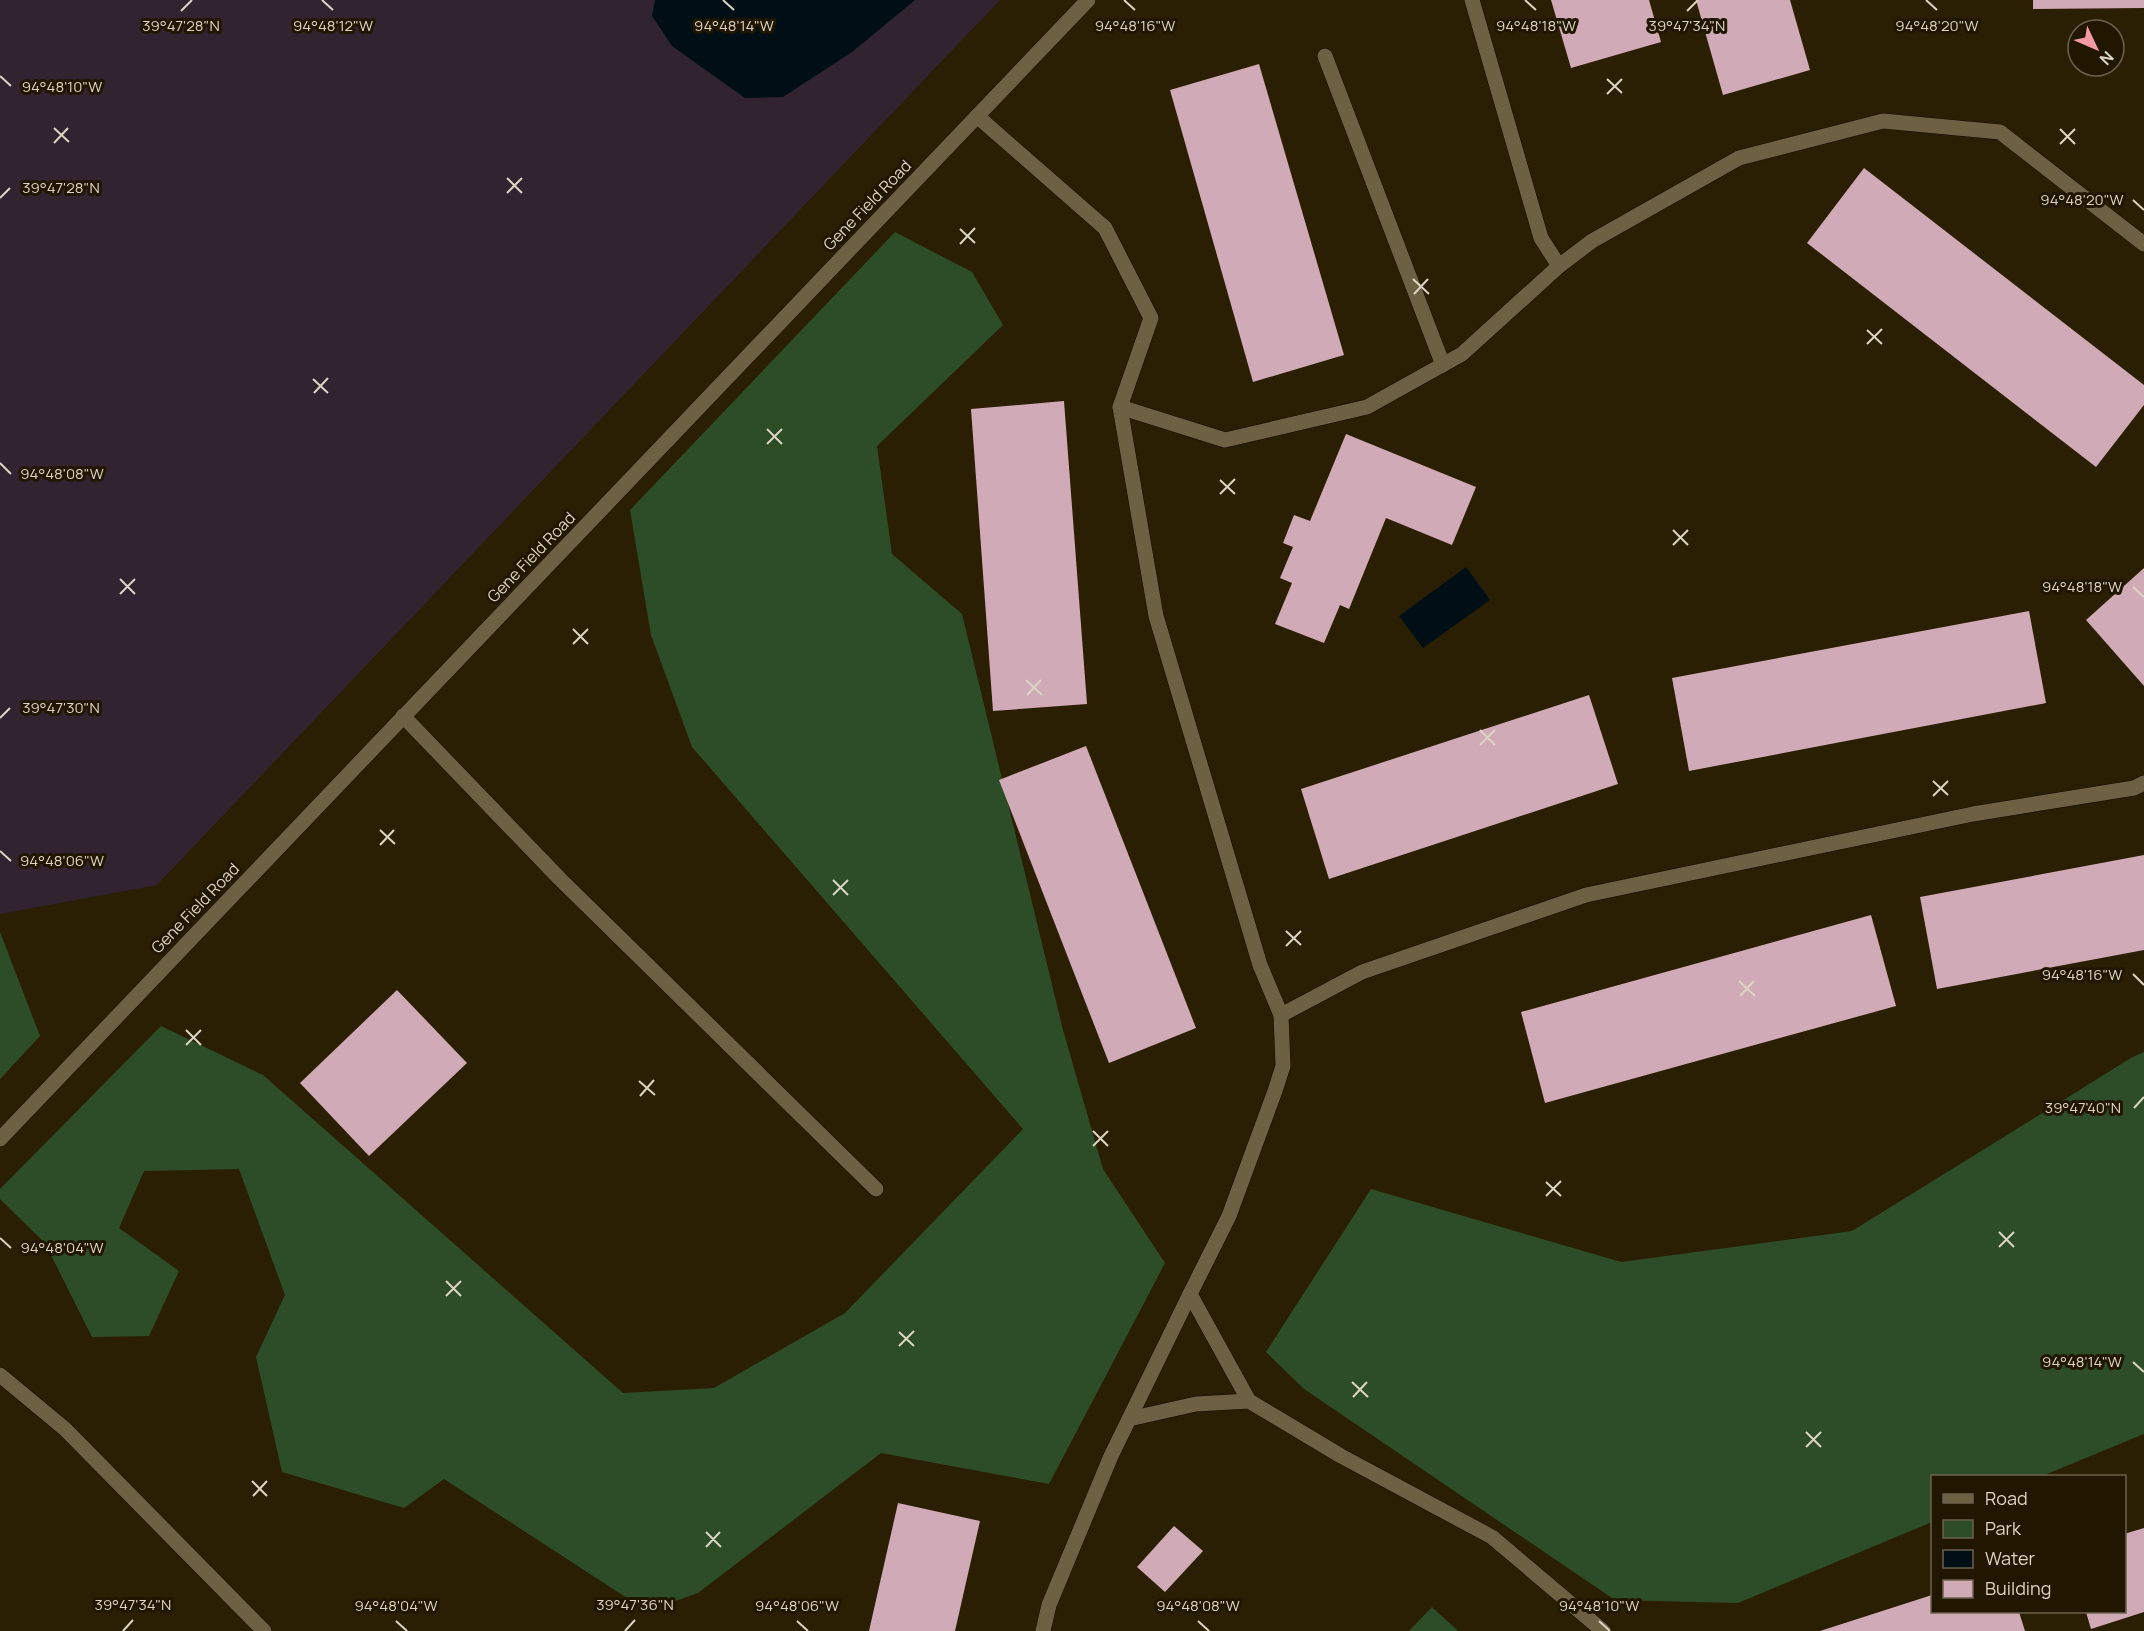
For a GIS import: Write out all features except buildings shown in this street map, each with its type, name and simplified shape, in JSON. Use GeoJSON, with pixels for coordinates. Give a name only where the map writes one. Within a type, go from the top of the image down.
{"type":"FeatureCollection","features":[{"type":"Feature","properties":{"kind":"street","name":"Gene Field Road"},"geometry":{"type":"LineString","coordinates":[[0,1139],[1088,0]]}},
{"type":"Feature","properties":{"kind":"street"},"geometry":{"type":"LineString","coordinates":[[1472,0],[1541,238],[1559,266]]}},
{"type":"Feature","properties":{"kind":"street"},"geometry":{"type":"LineString","coordinates":[[1325,56],[1443,365]]}},
{"type":"Feature","properties":{"kind":"street"},"geometry":{"type":"LineString","coordinates":[[977,116],[1105,228],[1151,318],[1120,407],[1156,616],[1260,965],[1281,1015],[1283,1066],[1229,1216],[1111,1456],[1049,1605],[1043,1631]]}},
{"type":"Feature","properties":{"kind":"street"},"geometry":{"type":"LineString","coordinates":[[1120,407],[1226,440],[1367,407],[1462,354],[1559,266],[1592,241],[1739,158],[1883,120],[2000,132],[2144,244]]}},
{"type":"Feature","properties":{"kind":"street"},"geometry":{"type":"LineString","coordinates":[[403,716],[560,879],[876,1189]]}},
{"type":"Feature","properties":{"kind":"street"},"geometry":{"type":"LineString","coordinates":[[1281,1015],[1362,972],[1586,895],[1973,814],[2134,788],[2144,783]]}},
{"type":"Feature","properties":{"kind":"street"},"geometry":{"type":"LineString","coordinates":[[1190,1294],[1250,1401],[1341,1456],[1492,1537],[1603,1631]]}},
{"type":"Feature","properties":{"kind":"street"},"geometry":{"type":"LineString","coordinates":[[0,1375],[65,1428],[264,1631]]}},
{"type":"Feature","properties":{"kind":"street"},"geometry":{"type":"LineString","coordinates":[[1129,1419],[1196,1404],[1250,1401]]}},
{"type":"Feature","properties":{"kind":"shaded area"},"geometry":{"type":"Polygon","coordinates":[[[0,0],[1000,0],[157,885],[0,914],[0,0]]]}},
{"type":"Feature","properties":{"kind":"green space"},"geometry":{"type":"Polygon","coordinates":[[[895,232],[972,272],[1003,325],[877,446],[892,554],[962,614],[1063,1030],[1103,1169],[1165,1263],[1049,1484],[881,1453],[698,1593],[647,1611],[444,1479],[404,1508],[282,1472],[256,1357],[285,1295],[239,1169],[144,1171],[119,1228],[179,1271],[149,1336],[92,1337],[45,1243],[0,1199],[0,1189],[161,1026],[263,1075],[623,1393],[714,1388],[845,1313],[1023,1129],[692,747],[651,635],[630,510],[895,232]]]}},
{"type":"Feature","properties":{"kind":"green space"},"geometry":{"type":"Polygon","coordinates":[[[0,932],[40,1036],[0,1079],[0,932]]]}},
{"type":"Feature","properties":{"kind":"green space"},"geometry":{"type":"Polygon","coordinates":[[[2144,1052],[2144,1434],[2044,1475],[1931,1475],[1931,1522],[1738,1603],[1615,1600],[1304,1389],[1266,1352],[1371,1189],[1621,1262],[1852,1231],[2144,1052]]]}},
{"type":"Feature","properties":{"kind":"green space"},"geometry":{"type":"Polygon","coordinates":[[[1432,1607],[1458,1631],[1409,1631],[1432,1607]]]}},
{"type":"Feature","properties":{"kind":"water"},"geometry":{"type":"Polygon","coordinates":[[[655,0],[915,0],[852,52],[783,97],[745,98],[672,46],[652,16],[655,0]]]}},
{"type":"Feature","properties":{"kind":"water"},"geometry":{"type":"Polygon","coordinates":[[[1466,567],[1490,600],[1423,648],[1399,616],[1466,567]]]}}]}
